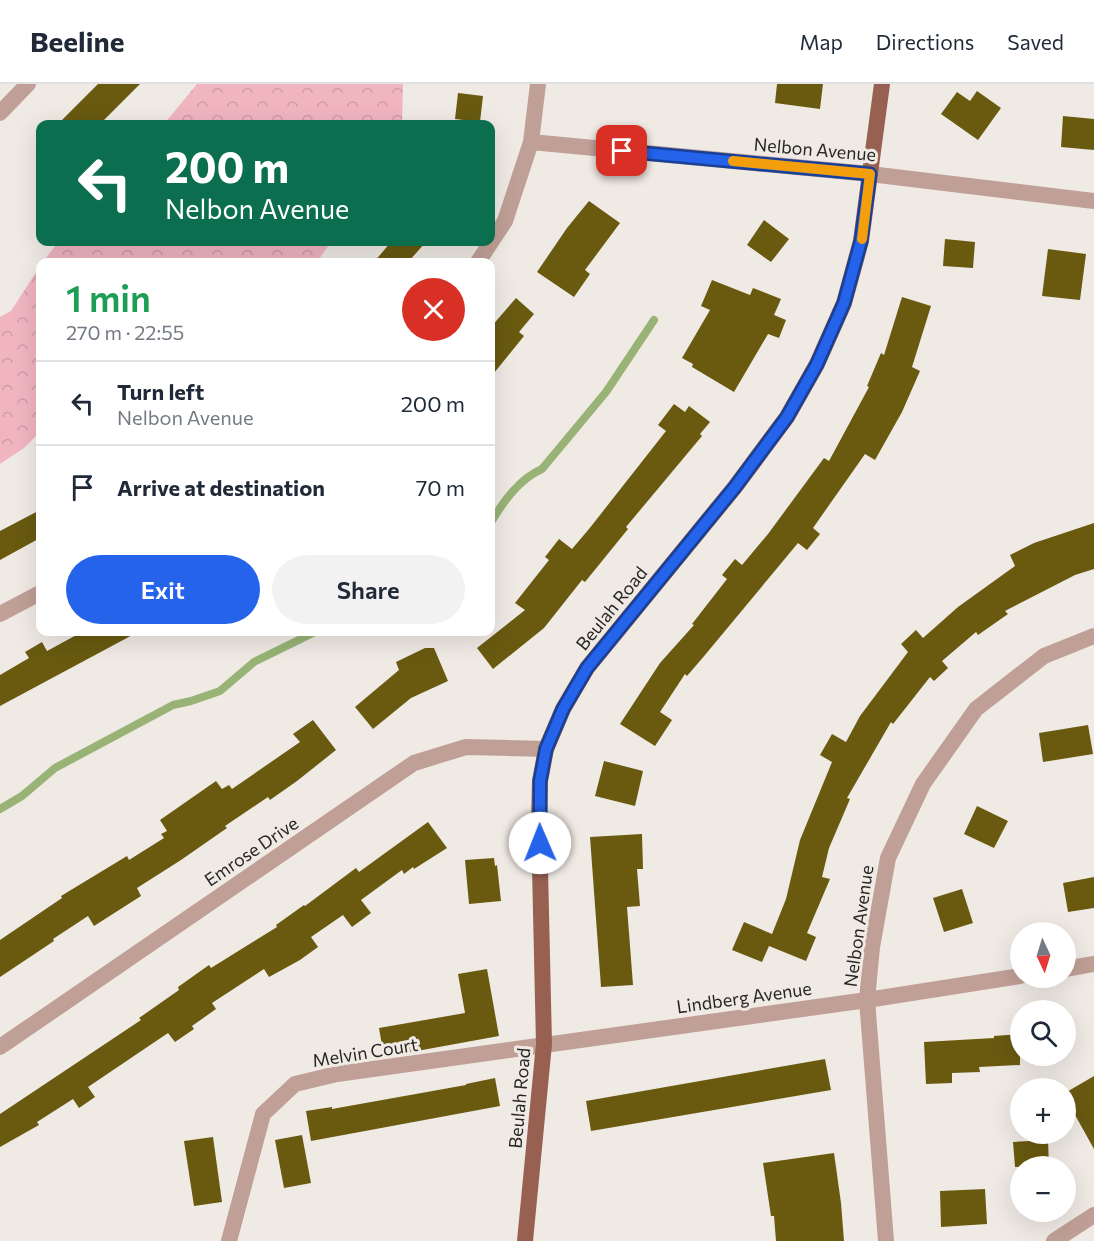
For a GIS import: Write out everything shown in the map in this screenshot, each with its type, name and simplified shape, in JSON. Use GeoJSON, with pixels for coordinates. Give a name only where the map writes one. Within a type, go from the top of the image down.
{"type":"FeatureCollection","features":[{"type":"Feature","properties":{"kind":"main road","name":"Beulah Road"},"geometry":{"type":"LineString","coordinates":[[525,1241],[544,1044],[539,824],[540,781],[546,749],[563,709],[587,668],[735,487],[787,417],[817,364],[844,303],[861,241],[882,84]]}},
{"type":"Feature","properties":{"kind":"street"},"geometry":{"type":"LineString","coordinates":[[0,113],[28,84]]}},
{"type":"Feature","properties":{"kind":"street"},"geometry":{"type":"LineString","coordinates":[[495,236],[505,221],[531,142],[538,84]]}},
{"type":"Feature","properties":{"kind":"street","name":"Nelbon Avenue"},"geometry":{"type":"LineString","coordinates":[[531,142],[870,174],[1094,201]]}},
{"type":"Feature","properties":{"kind":"street"},"geometry":{"type":"LineString","coordinates":[[0,614],[36,595]]}},
{"type":"Feature","properties":{"kind":"street","name":"Nelbon Avenue"},"geometry":{"type":"LineString","coordinates":[[886,1241],[867,1000],[872,947],[888,858],[923,784],[976,709],[1044,656],[1094,636]]}},
{"type":"Feature","properties":{"kind":"street","name":"Emrose Drive"},"geometry":{"type":"LineString","coordinates":[[0,1047],[414,763],[465,747],[546,749]]}},
{"type":"Feature","properties":{"kind":"street"},"geometry":{"type":"LineString","coordinates":[[1076,967],[1094,964]]}},
{"type":"Feature","properties":{"kind":"street","name":"Lindberg Avenue"},"geometry":{"type":"LineString","coordinates":[[544,1044],[867,1000],[1010,978]]}},
{"type":"Feature","properties":{"kind":"street","name":"Melvin Court"},"geometry":{"type":"LineString","coordinates":[[229,1241],[263,1114],[295,1084],[337,1074],[544,1044]]}},
{"type":"Feature","properties":{"kind":"street"},"geometry":{"type":"LineString","coordinates":[[1054,1241],[1094,1215]]}},
{"type":"Feature","properties":{"kind":"green space"},"geometry":{"type":"Polygon","coordinates":[[[197,84],[403,84],[402,120],[167,120],[197,84]]]}},
{"type":"Feature","properties":{"kind":"green space"},"geometry":{"type":"Polygon","coordinates":[[[55,246],[328,246],[320,258],[46,258],[55,246]]]}},
{"type":"Feature","properties":{"kind":"green space"},"geometry":{"type":"Polygon","coordinates":[[[36,272],[36,436],[24,448],[0,464],[0,317],[11,311],[36,272]]]}},
{"type":"Feature","properties":{"kind":"building"},"geometry":{"type":"Polygon","coordinates":[[[98,84],[140,84],[104,120],[62,120],[98,84]]]}},
{"type":"Feature","properties":{"kind":"building"},"geometry":{"type":"Polygon","coordinates":[[[777,84],[823,84],[820,109],[775,103],[777,84]]]}},
{"type":"Feature","properties":{"kind":"building"},"geometry":{"type":"Polygon","coordinates":[[[977,91],[1001,108],[978,140],[941,114],[957,92],[970,101],[977,91]]]}},
{"type":"Feature","properties":{"kind":"building"},"geometry":{"type":"Polygon","coordinates":[[[458,93],[483,96],[480,120],[455,119],[458,93]]]}},
{"type":"Feature","properties":{"kind":"building"},"geometry":{"type":"Polygon","coordinates":[[[1063,116],[1094,119],[1094,150],[1061,147],[1063,116]]]}},
{"type":"Feature","properties":{"kind":"building"},"geometry":{"type":"Polygon","coordinates":[[[589,201],[620,223],[585,270],[590,274],[574,297],[537,272],[589,201]]]}},
{"type":"Feature","properties":{"kind":"building"},"geometry":{"type":"Polygon","coordinates":[[[764,220],[789,239],[771,262],[747,245],[764,220]]]}},
{"type":"Feature","properties":{"kind":"building"},"geometry":{"type":"Polygon","coordinates":[[[945,239],[975,242],[973,268],[943,266],[945,239]]]}},
{"type":"Feature","properties":{"kind":"building"},"geometry":{"type":"Polygon","coordinates":[[[388,246],[422,246],[412,258],[377,258],[388,246]]]}},
{"type":"Feature","properties":{"kind":"building"},"geometry":{"type":"Polygon","coordinates":[[[1048,249],[1086,254],[1080,300],[1042,296],[1048,249]]]}},
{"type":"Feature","properties":{"kind":"building"},"geometry":{"type":"Polygon","coordinates":[[[712,280],[750,295],[753,288],[781,299],[774,315],[786,320],[779,338],[768,334],[734,392],[692,367],[693,364],[682,358],[710,310],[701,306],[712,280]]]}},
{"type":"Feature","properties":{"kind":"building"},"geometry":{"type":"Polygon","coordinates":[[[902,297],[931,306],[912,367],[920,371],[902,412],[875,460],[865,454],[813,528],[820,534],[807,550],[798,543],[687,676],[685,674],[660,712],[672,720],[655,746],[620,724],[660,663],[694,625],[692,624],[727,579],[722,575],[735,559],[742,565],[824,458],[829,461],[869,387],[867,386],[881,353],[884,355],[902,297]]]}},
{"type":"Feature","properties":{"kind":"building"},"geometry":{"type":"Polygon","coordinates":[[[516,298],[534,314],[519,332],[524,336],[495,372],[495,322],[516,298]]]}},
{"type":"Feature","properties":{"kind":"building"},"geometry":{"type":"Polygon","coordinates":[[[674,404],[685,412],[689,406],[710,422],[700,434],[702,436],[626,527],[628,529],[585,582],[582,580],[544,628],[493,669],[477,648],[525,610],[515,603],[549,560],[545,557],[559,539],[572,549],[666,431],[658,425],[674,404]]]}},
{"type":"Feature","properties":{"kind":"building"},"geometry":{"type":"Polygon","coordinates":[[[36,512],[36,540],[0,560],[0,531],[36,512]]]}},
{"type":"Feature","properties":{"kind":"building"},"geometry":{"type":"Polygon","coordinates":[[[1094,523],[1094,569],[1075,575],[1005,611],[1008,614],[978,635],[976,632],[942,661],[948,668],[934,681],[930,677],[893,724],[891,722],[847,798],[850,799],[829,848],[822,877],[830,879],[807,933],[816,937],[806,961],[769,946],[762,962],[732,950],[744,922],[772,934],[786,899],[800,840],[832,762],[820,755],[832,734],[846,742],[860,716],[908,652],[901,644],[916,630],[923,638],[958,607],[1015,566],[1010,555],[1034,543],[1094,523]]]}},
{"type":"Feature","properties":{"kind":"building"},"geometry":{"type":"Polygon","coordinates":[[[75,636],[131,636],[0,706],[0,675],[29,658],[25,652],[42,642],[47,651],[75,636]]]}},
{"type":"Feature","properties":{"kind":"building"},"geometry":{"type":"Polygon","coordinates":[[[425,648],[434,648],[448,681],[411,698],[373,729],[355,707],[399,670],[396,662],[425,648]]]}},
{"type":"Feature","properties":{"kind":"building"},"geometry":{"type":"Polygon","coordinates":[[[313,720],[336,750],[270,800],[268,797],[181,860],[137,888],[141,896],[94,926],[88,916],[0,977],[0,940],[62,898],[61,896],[127,856],[129,860],[164,838],[161,834],[167,831],[160,820],[216,781],[222,789],[229,785],[232,789],[300,742],[293,734],[313,720]]]}},
{"type":"Feature","properties":{"kind":"building"},"geometry":{"type":"Polygon","coordinates":[[[1088,725],[1093,754],[1043,762],[1039,733],[1088,725]]]}},
{"type":"Feature","properties":{"kind":"building"},"geometry":{"type":"Polygon","coordinates":[[[604,761],[643,771],[635,806],[595,796],[604,761]]]}},
{"type":"Feature","properties":{"kind":"building"},"geometry":{"type":"Polygon","coordinates":[[[977,806],[1008,821],[994,848],[964,834],[977,806]]]}},
{"type":"Feature","properties":{"kind":"building"},"geometry":{"type":"Polygon","coordinates":[[[428,822],[447,848],[404,874],[402,870],[361,900],[371,913],[352,927],[343,915],[311,937],[318,947],[300,960],[269,977],[264,969],[212,1003],[216,1009],[192,1026],[194,1029],[175,1042],[168,1033],[88,1087],[95,1097],[79,1108],[73,1099],[37,1122],[39,1125],[0,1147],[0,1114],[141,1020],[139,1018],[179,990],[178,987],[209,965],[211,968],[277,927],[276,925],[356,868],[359,872],[428,822]]]}},
{"type":"Feature","properties":{"kind":"building"},"geometry":{"type":"Polygon","coordinates":[[[642,834],[643,869],[637,869],[640,906],[627,907],[633,985],[601,987],[590,837],[642,834]]]}},
{"type":"Feature","properties":{"kind":"building"},"geometry":{"type":"Polygon","coordinates":[[[494,858],[495,866],[497,865],[501,901],[469,904],[465,860],[494,858]]]}},
{"type":"Feature","properties":{"kind":"building"},"geometry":{"type":"Polygon","coordinates":[[[1094,877],[1094,908],[1068,912],[1063,883],[1094,877]]]}},
{"type":"Feature","properties":{"kind":"building"},"geometry":{"type":"Polygon","coordinates":[[[962,889],[973,923],[944,932],[933,898],[962,889]]]}},
{"type":"Feature","properties":{"kind":"building"},"geometry":{"type":"Polygon","coordinates":[[[487,969],[499,1036],[384,1057],[379,1028],[465,1013],[458,974],[487,969]]]}},
{"type":"Feature","properties":{"kind":"building"},"geometry":{"type":"Polygon","coordinates":[[[1010,1035],[1010,1065],[979,1067],[980,1072],[952,1073],[952,1083],[926,1084],[924,1042],[994,1038],[994,1036],[1010,1035]]]}},
{"type":"Feature","properties":{"kind":"building"},"geometry":{"type":"Polygon","coordinates":[[[825,1059],[831,1090],[591,1131],[586,1101],[825,1059]]]}},
{"type":"Feature","properties":{"kind":"building"},"geometry":{"type":"Polygon","coordinates":[[[1094,1076],[1094,1149],[1076,1117],[1076,1087],[1094,1076]]]}},
{"type":"Feature","properties":{"kind":"building"},"geometry":{"type":"Polygon","coordinates":[[[495,1078],[500,1106],[311,1141],[306,1111],[332,1107],[332,1109],[495,1078]]]}},
{"type":"Feature","properties":{"kind":"building"},"geometry":{"type":"Polygon","coordinates":[[[302,1135],[311,1183],[284,1188],[275,1140],[302,1135]]]}},
{"type":"Feature","properties":{"kind":"building"},"geometry":{"type":"Polygon","coordinates":[[[213,1137],[222,1202],[194,1206],[184,1141],[213,1137]]]}},
{"type":"Feature","properties":{"kind":"building"},"geometry":{"type":"Polygon","coordinates":[[[1013,1144],[1048,1144],[1049,1156],[1014,1156],[1013,1144]]]}},
{"type":"Feature","properties":{"kind":"building"},"geometry":{"type":"Polygon","coordinates":[[[834,1153],[844,1241],[776,1241],[774,1216],[771,1216],[763,1163],[834,1153]]]}},
{"type":"Feature","properties":{"kind":"building"},"geometry":{"type":"Polygon","coordinates":[[[985,1189],[987,1224],[941,1227],[940,1191],[985,1189]]]}},
{"type":"Feature","properties":{"kind":"waterway"},"geometry":{"type":"LineString","coordinates":[[495,516],[512,492],[542,469],[606,392],[654,320]]}},
{"type":"Feature","properties":{"kind":"waterway"},"geometry":{"type":"LineString","coordinates":[[0,809],[22,796],[55,768],[173,705],[220,691],[254,662],[307,636]]}},
{"type":"Feature","properties":{"kind":"slow traffic"},"geometry":{"type":"LineString","coordinates":[[733,161],[870,174],[862,239]]}},
{"type":"Feature","properties":{"kind":"route"},"geometry":{"type":"LineString","coordinates":[[540,843],[540,781],[546,749],[563,709],[587,668],[735,487],[787,417],[817,364],[844,303],[861,241],[870,174],[622,151]]}}]}
